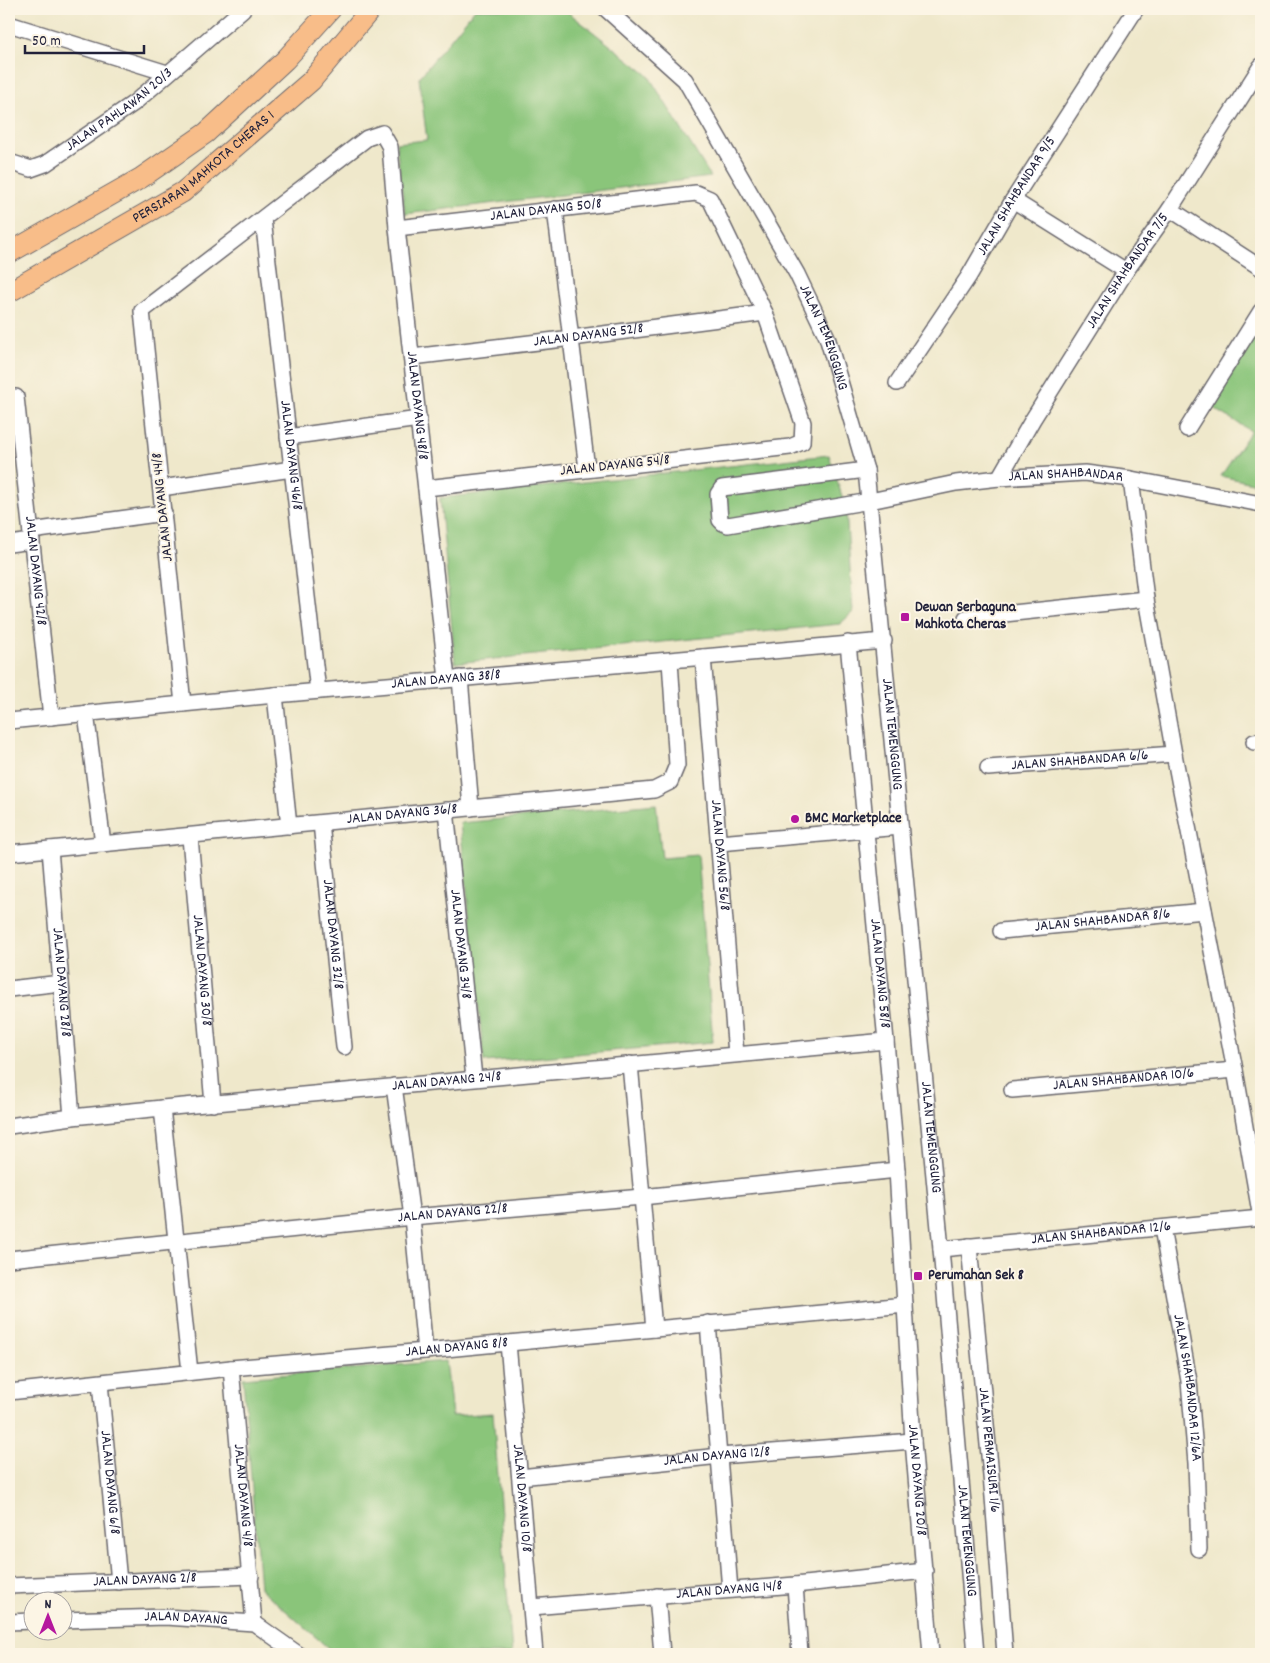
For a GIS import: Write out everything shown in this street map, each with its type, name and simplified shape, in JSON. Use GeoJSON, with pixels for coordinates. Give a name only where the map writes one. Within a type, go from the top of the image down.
{"type":"FeatureCollection","features":[{"type":"Feature","properties":{"kind":"main road","name":"PERSIARAN MAHKOTA CHERAS 1"},"geometry":{"type":"LineString","coordinates":[[9,252],[140,178],[206,133],[286,60],[331,9]]}},
{"type":"Feature","properties":{"kind":"main road","name":"PERSIARAN MAHKOTA CHERAS 1"},"geometry":{"type":"LineString","coordinates":[[9,292],[183,192],[311,81],[372,9]]}},
{"type":"Feature","properties":{"kind":"street","name":"JALAN PAHLAWAN 20/3"},"geometry":{"type":"LineString","coordinates":[[9,162],[32,169],[45,164],[134,103],[243,9]]}},
{"type":"Feature","properties":{"kind":"street","name":"JALAN TEMENGGUNG"},"geometry":{"type":"LineString","coordinates":[[606,9],[685,80],[793,266],[827,337],[866,470],[884,641],[941,1249],[976,1654]]}},
{"type":"Feature","properties":{"kind":"street","name":"JALAN SHAHBANDAR 9/5"},"geometry":{"type":"LineString","coordinates":[[897,383],[969,276],[1013,200],[1136,9]]}},
{"type":"Feature","properties":{"kind":"street"},"geometry":{"type":"LineString","coordinates":[[9,24],[167,73]]}},
{"type":"Feature","properties":{"kind":"street","name":"JALAN SHAHBANDAR 7/5"},"geometry":{"type":"LineString","coordinates":[[999,478],[1033,419],[1126,270],[1170,209],[1261,66]]}},
{"type":"Feature","properties":{"kind":"street","name":"JALAN DAYANG 48/8"},"geometry":{"type":"LineString","coordinates":[[263,220],[367,138],[382,134],[390,147],[397,228],[426,488],[471,808]]}},
{"type":"Feature","properties":{"kind":"street","name":"JALAN DAYANG 50/8"},"geometry":{"type":"LineString","coordinates":[[397,228],[696,193],[710,199],[766,313]]}},
{"type":"Feature","properties":{"kind":"street"},"geometry":{"type":"LineString","coordinates":[[1013,200],[1126,270]]}},
{"type":"Feature","properties":{"kind":"street"},"geometry":{"type":"LineString","coordinates":[[555,209],[587,469]]}},
{"type":"Feature","properties":{"kind":"street"},"geometry":{"type":"LineString","coordinates":[[1170,209],[1261,268]]}},
{"type":"Feature","properties":{"kind":"street","name":"JALAN DAYANG 44/8"},"geometry":{"type":"LineString","coordinates":[[183,704],[142,311],[263,220]]}},
{"type":"Feature","properties":{"kind":"street","name":"JALAN DAYANG 46/8"},"geometry":{"type":"LineString","coordinates":[[263,220],[318,691]]}},
{"type":"Feature","properties":{"kind":"street"},"geometry":{"type":"LineString","coordinates":[[1187,429],[1261,312]]}},
{"type":"Feature","properties":{"kind":"street","name":"JALAN DAYANG 52/8"},"geometry":{"type":"LineString","coordinates":[[412,357],[766,313]]}},
{"type":"Feature","properties":{"kind":"street","name":"JALAN DAYANG 54/8"},"geometry":{"type":"LineString","coordinates":[[426,488],[790,447],[802,442],[803,423],[766,313]]}},
{"type":"Feature","properties":{"kind":"street","name":"JALAN DAYANG 42/8"},"geometry":{"type":"LineString","coordinates":[[16,397],[51,717]]}},
{"type":"Feature","properties":{"kind":"street"},"geometry":{"type":"LineString","coordinates":[[288,437],[419,419]]}},
{"type":"Feature","properties":{"kind":"street"},"geometry":{"type":"LineString","coordinates":[[161,488],[292,470]]}},
{"type":"Feature","properties":{"kind":"street","name":"JALAN SHAHBANDAR"},"geometry":{"type":"LineString","coordinates":[[866,470],[722,488],[718,494],[720,520],[723,524],[728,524],[870,501],[956,483],[999,478],[1085,473],[1131,479],[1261,504]]}},
{"type":"Feature","properties":{"kind":"street"},"geometry":{"type":"LineString","coordinates":[[1131,479],[1146,600],[1235,1070],[1261,1218]]}},
{"type":"Feature","properties":{"kind":"street"},"geometry":{"type":"LineString","coordinates":[[9,544],[32,536],[164,513]]}},
{"type":"Feature","properties":{"kind":"street"},"geometry":{"type":"LineString","coordinates":[[966,618],[1146,600]]}},
{"type":"Feature","properties":{"kind":"street","name":"JALAN DAYANG 38/8"},"geometry":{"type":"LineString","coordinates":[[9,721],[318,691],[884,641]]}},
{"type":"Feature","properties":{"kind":"street","name":"JALAN DAYANG 58/8"},"geometry":{"type":"LineString","coordinates":[[848,644],[886,1041],[897,1170],[905,1305]]}},
{"type":"Feature","properties":{"kind":"street","name":"JALAN DAYANG 56/8"},"geometry":{"type":"LineString","coordinates":[[703,657],[736,1054]]}},
{"type":"Feature","properties":{"kind":"street","name":"JALAN DAYANG 36/8"},"geometry":{"type":"LineString","coordinates":[[9,853],[190,837],[654,790],[670,782],[678,765],[670,661]]}},
{"type":"Feature","properties":{"kind":"street"},"geometry":{"type":"LineString","coordinates":[[275,695],[289,826]]}},
{"type":"Feature","properties":{"kind":"street"},"geometry":{"type":"LineString","coordinates":[[86,713],[103,844]]}},
{"type":"Feature","properties":{"kind":"street","name":"JALAN SHAHBANDAR 6/6"},"geometry":{"type":"LineString","coordinates":[[988,768],[1174,754]]}},
{"type":"Feature","properties":{"kind":"street","name":"JALAN DAYANG 34/8"},"geometry":{"type":"LineString","coordinates":[[446,810],[474,1078]]}},
{"type":"Feature","properties":{"kind":"street","name":"JALAN DAYANG 32/8"},"geometry":{"type":"LineString","coordinates":[[321,823],[344,1047]]}},
{"type":"Feature","properties":{"kind":"street"},"geometry":{"type":"LineString","coordinates":[[719,844],[900,827]]}},
{"type":"Feature","properties":{"kind":"street","name":"JALAN DAYANG 30/8"},"geometry":{"type":"LineString","coordinates":[[190,837],[213,1104]]}},
{"type":"Feature","properties":{"kind":"street","name":"JALAN DAYANG 28/8"},"geometry":{"type":"LineString","coordinates":[[50,849],[72,1117]]}},
{"type":"Feature","properties":{"kind":"street","name":"JALAN SHAHBANDAR 8/6"},"geometry":{"type":"LineString","coordinates":[[1001,931],[1204,911]]}},
{"type":"Feature","properties":{"kind":"street"},"geometry":{"type":"LineString","coordinates":[[9,989],[61,983]]}},
{"type":"Feature","properties":{"kind":"street","name":"JALAN DAYANG 24/8"},"geometry":{"type":"LineString","coordinates":[[9,1126],[72,1117],[162,1108],[886,1041]]}},
{"type":"Feature","properties":{"kind":"street"},"geometry":{"type":"LineString","coordinates":[[630,1064],[654,1329]]}},
{"type":"Feature","properties":{"kind":"street","name":"JALAN SHAHBANDAR 10/6"},"geometry":{"type":"LineString","coordinates":[[1012,1090],[1235,1070]]}},
{"type":"Feature","properties":{"kind":"street"},"geometry":{"type":"LineString","coordinates":[[394,1086],[412,1217],[425,1351]]}},
{"type":"Feature","properties":{"kind":"street"},"geometry":{"type":"LineString","coordinates":[[162,1108],[190,1372]]}},
{"type":"Feature","properties":{"kind":"street","name":"JALAN DAYANG 22/8"},"geometry":{"type":"LineString","coordinates":[[9,1259],[177,1240],[642,1197],[897,1170]]}},
{"type":"Feature","properties":{"kind":"street","name":"JALAN SHAHBANDAR 12/6"},"geometry":{"type":"LineString","coordinates":[[941,1249],[1261,1218]]}},
{"type":"Feature","properties":{"kind":"street","name":"JALAN SHAHBANDAR 12/6A"},"geometry":{"type":"LineString","coordinates":[[1162,1228],[1189,1381],[1196,1463],[1199,1550]]}},
{"type":"Feature","properties":{"kind":"street","name":"JALAN PERMAISURI 1/6"},"geometry":{"type":"LineString","coordinates":[[969,1246],[993,1497],[1005,1654]]}},
{"type":"Feature","properties":{"kind":"street","name":"JALAN DAYANG 8/8"},"geometry":{"type":"LineString","coordinates":[[9,1392],[231,1368],[905,1305]]}},
{"type":"Feature","properties":{"kind":"street","name":"JALAN DAYANG 20/8"},"geometry":{"type":"LineString","coordinates":[[905,1305],[913,1441],[931,1654]]}},
{"type":"Feature","properties":{"kind":"street"},"geometry":{"type":"LineString","coordinates":[[708,1323],[730,1590]]}},
{"type":"Feature","properties":{"kind":"street","name":"JALAN DAYANG 10/8"},"geometry":{"type":"LineString","coordinates":[[508,1343],[535,1654]]}},
{"type":"Feature","properties":{"kind":"street","name":"JALAN DAYANG 4/8"},"geometry":{"type":"LineString","coordinates":[[231,1368],[254,1623]]}},
{"type":"Feature","properties":{"kind":"street","name":"JALAN DAYANG 6/8"},"geometry":{"type":"LineString","coordinates":[[100,1383],[119,1582]]}},
{"type":"Feature","properties":{"kind":"street","name":"JALAN DAYANG 12/8"},"geometry":{"type":"LineString","coordinates":[[520,1477],[720,1456],[913,1441]]}},
{"type":"Feature","properties":{"kind":"street","name":"JALAN DAYANG 14/8"},"geometry":{"type":"LineString","coordinates":[[532,1607],[795,1585],[925,1571]]}},
{"type":"Feature","properties":{"kind":"street","name":"JALAN DAYANG 2/8"},"geometry":{"type":"LineString","coordinates":[[9,1586],[251,1576]]}},
{"type":"Feature","properties":{"kind":"street"},"geometry":{"type":"LineString","coordinates":[[795,1585],[800,1654]]}},
{"type":"Feature","properties":{"kind":"street"},"geometry":{"type":"LineString","coordinates":[[657,1596],[662,1654]]}},
{"type":"Feature","properties":{"kind":"street","name":"JALAN DAYANG"},"geometry":{"type":"LineString","coordinates":[[72,1620],[166,1617],[254,1623]]}},
{"type":"Feature","properties":{"kind":"street"},"geometry":{"type":"LineString","coordinates":[[9,1622],[22,1621]]}},
{"type":"Feature","properties":{"kind":"street"},"geometry":{"type":"LineString","coordinates":[[254,1623],[298,1654]]}},
{"type":"Feature","properties":{"kind":"green space"},"geometry":{"type":"Polygon","coordinates":[[[475,9],[564,9],[648,75],[711,177],[405,214],[396,143],[427,140],[419,78],[475,9]]]}},
{"type":"Feature","properties":{"kind":"green space"},"geometry":{"type":"Polygon","coordinates":[[[1261,318],[1261,485],[1221,476],[1251,431],[1207,404],[1261,318]]]}},
{"type":"Feature","properties":{"kind":"green space"},"geometry":{"type":"Polygon","coordinates":[[[829,455],[846,509],[853,612],[840,624],[455,663],[440,498],[829,455]]]}},
{"type":"Feature","properties":{"kind":"green space"},"geometry":{"type":"Polygon","coordinates":[[[656,804],[662,858],[698,855],[713,1042],[484,1062],[460,823],[656,804]]]}},
{"type":"Feature","properties":{"kind":"green space"},"geometry":{"type":"Polygon","coordinates":[[[446,1361],[452,1416],[493,1413],[512,1654],[335,1654],[260,1588],[243,1378],[446,1361]]]}},
{"type":"Feature","properties":{"kind":"place","name":"Dewan Serbaguna Mahkota Cheras"},"geometry":{"type":"Point","coordinates":[905,617]}},
{"type":"Feature","properties":{"kind":"place","name":"BMC Marketplace"},"geometry":{"type":"Point","coordinates":[795,819]}},
{"type":"Feature","properties":{"kind":"place","name":"Perumahan Sek 8"},"geometry":{"type":"Point","coordinates":[918,1276]}}]}
